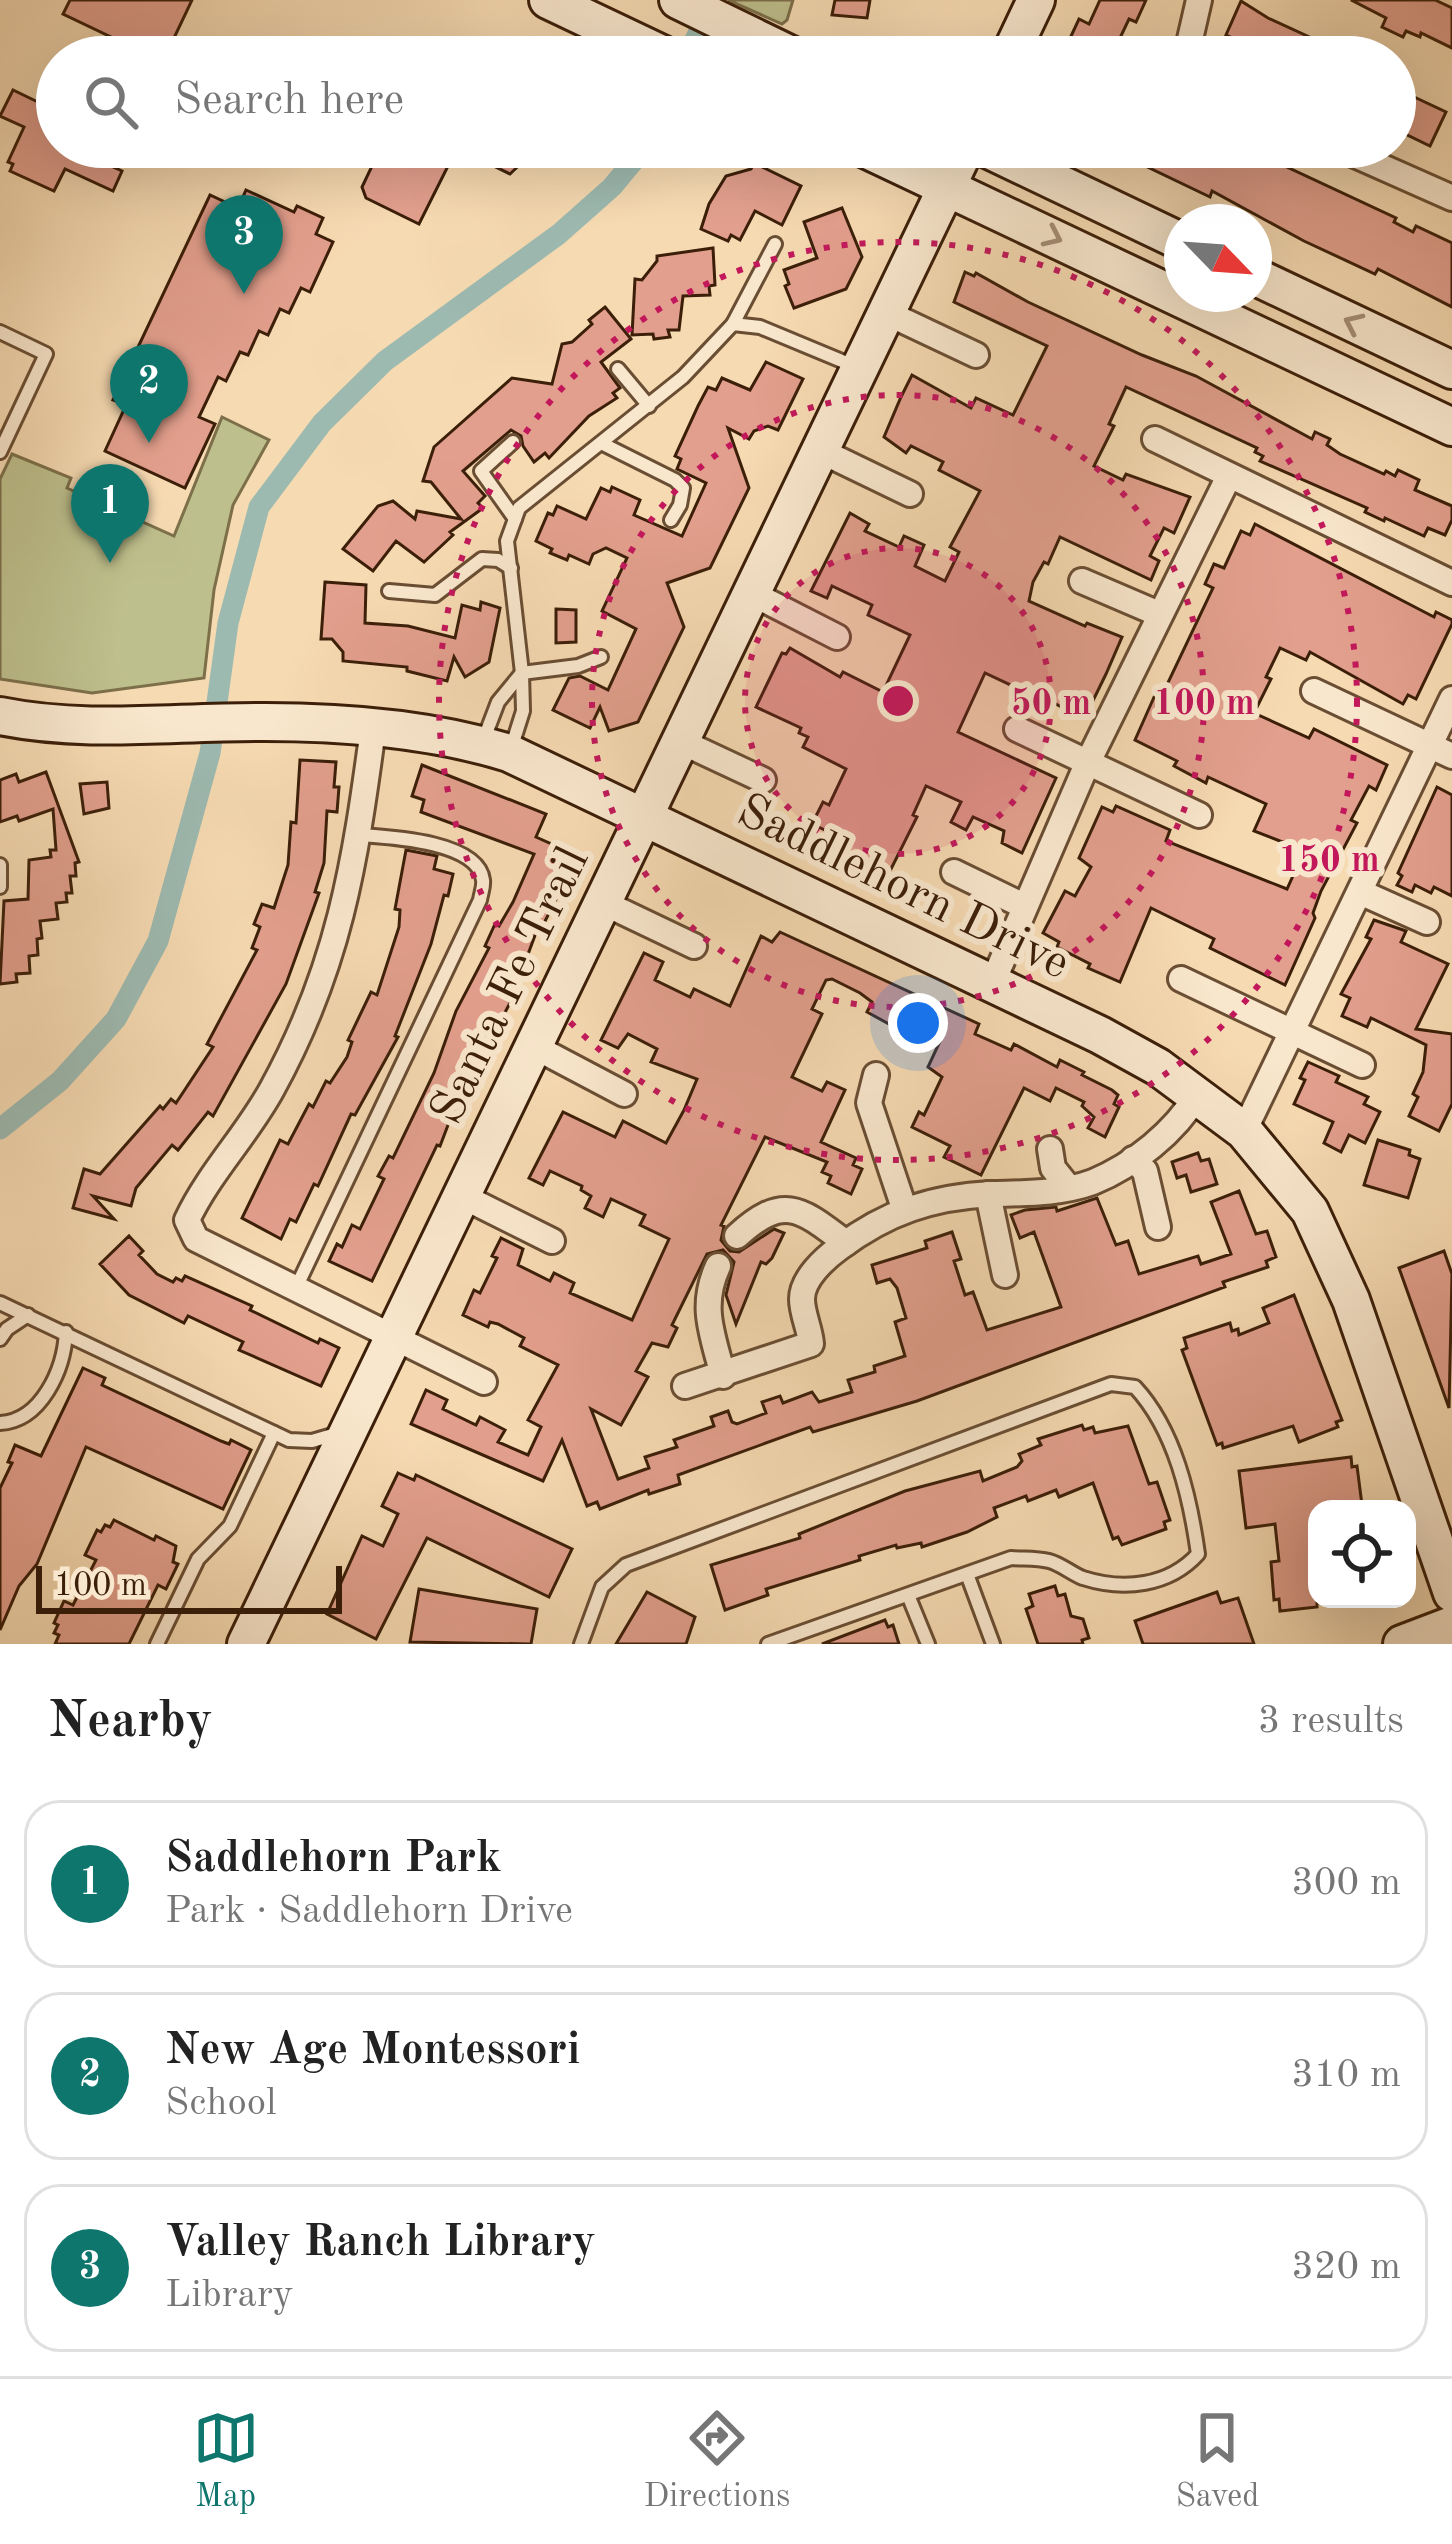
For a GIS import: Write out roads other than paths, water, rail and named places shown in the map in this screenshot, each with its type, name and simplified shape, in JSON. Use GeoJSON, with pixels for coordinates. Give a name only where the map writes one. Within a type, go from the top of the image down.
{"type":"FeatureCollection","features":[{"type":"Feature","properties":{"kind":"street"},"geometry":{"type":"LineString","coordinates":[[548,0],[624,36]]}},
{"type":"Feature","properties":{"kind":"street"},"geometry":{"type":"LineString","coordinates":[[678,0],[752,36]]}},
{"type":"Feature","properties":{"kind":"street"},"geometry":{"type":"LineString","coordinates":[[1019,36],[1036,0]]}},
{"type":"Feature","properties":{"kind":"street"},"geometry":{"type":"LineString","coordinates":[[1191,36],[1199,0]]}},
{"type":"Feature","properties":{"kind":"street"},"geometry":{"type":"LineString","coordinates":[[907,168],[1452,427]]}},
{"type":"Feature","properties":{"kind":"street","name":"Santa Fe Trail"},"geometry":{"type":"LineString","coordinates":[[246,1644],[956,168]]}},
{"type":"Feature","properties":{"kind":"street"},"geometry":{"type":"LineString","coordinates":[[1026,168],[1164,233]]}},
{"type":"Feature","properties":{"kind":"street"},"geometry":{"type":"LineString","coordinates":[[1384,168],[1452,198]]}},
{"type":"Feature","properties":{"kind":"street"},"geometry":{"type":"LineString","coordinates":[[1272,285],[1452,370]]}},
{"type":"Feature","properties":{"kind":"street"},"geometry":{"type":"LineString","coordinates":[[887,313],[976,355]]}},
{"type":"Feature","properties":{"kind":"street"},"geometry":{"type":"LineString","coordinates":[[1155,439],[1452,583]]}},
{"type":"Feature","properties":{"kind":"street"},"geometry":{"type":"LineString","coordinates":[[821,452],[910,494]]}},
{"type":"Feature","properties":{"kind":"street"},"geometry":{"type":"LineString","coordinates":[[992,984],[1087,764],[1229,476]]}},
{"type":"Feature","properties":{"kind":"street"},"geometry":{"type":"LineString","coordinates":[[1082,581],[1159,614]]}},
{"type":"Feature","properties":{"kind":"street"},"geometry":{"type":"LineString","coordinates":[[753,594],[837,637]]}},
{"type":"Feature","properties":{"kind":"street"},"geometry":{"type":"LineString","coordinates":[[1314,691],[1441,751]]}},
{"type":"Feature","properties":{"kind":"street"},"geometry":{"type":"LineString","coordinates":[[1244,1131],[1360,892],[1441,751],[1452,698]]}},
{"type":"Feature","properties":{"kind":"street","name":"Saddlehorn Drive"},"geometry":{"type":"LineString","coordinates":[[0,716],[91,728],[266,722],[436,734],[495,748],[1119,1046],[1244,1131],[1310,1210],[1334,1259],[1452,1593]]}},
{"type":"Feature","properties":{"kind":"street"},"geometry":{"type":"LineString","coordinates":[[373,729],[344,915],[294,1049],[257,1114],[197,1197],[187,1220],[196,1239],[484,1382]]}},
{"type":"Feature","properties":{"kind":"street"},"geometry":{"type":"LineString","coordinates":[[1017,729],[1199,815]]}},
{"type":"Feature","properties":{"kind":"street"},"geometry":{"type":"LineString","coordinates":[[682,742],[764,780]]}},
{"type":"Feature","properties":{"kind":"street"},"geometry":{"type":"LineString","coordinates":[[954,872],[1024,906]]}},
{"type":"Feature","properties":{"kind":"street"},"geometry":{"type":"LineString","coordinates":[[1360,892],[1427,922]]}},
{"type":"Feature","properties":{"kind":"street"},"geometry":{"type":"LineString","coordinates":[[604,903],[694,946]]}},
{"type":"Feature","properties":{"kind":"street"},"geometry":{"type":"LineString","coordinates":[[1181,979],[1362,1065]]}},
{"type":"Feature","properties":{"kind":"street"},"geometry":{"type":"LineString","coordinates":[[535,1047],[624,1094]]}},
{"type":"Feature","properties":{"kind":"street"},"geometry":{"type":"LineString","coordinates":[[876,1075],[869,1103],[904,1208]]}},
{"type":"Feature","properties":{"kind":"street"},"geometry":{"type":"LineString","coordinates":[[685,1386],[811,1344],[801,1298],[814,1272],[846,1243],[904,1208],[1094,1181],[1132,1160],[1181,1121],[1197,1095]]}},
{"type":"Feature","properties":{"kind":"street"},"geometry":{"type":"LineString","coordinates":[[1050,1149],[1053,1168],[1069,1188]]}},
{"type":"Feature","properties":{"kind":"street"},"geometry":{"type":"LineString","coordinates":[[1132,1160],[1145,1171],[1158,1227]]}},
{"type":"Feature","properties":{"kind":"street"},"geometry":{"type":"LineString","coordinates":[[988,1195],[1005,1275]]}},
{"type":"Feature","properties":{"kind":"street"},"geometry":{"type":"LineString","coordinates":[[464,1197],[552,1241]]}},
{"type":"Feature","properties":{"kind":"street"},"geometry":{"type":"LineString","coordinates":[[737,1236],[766,1214],[785,1210],[805,1212],[846,1243]]}},
{"type":"Feature","properties":{"kind":"street"},"geometry":{"type":"LineString","coordinates":[[718,1266],[707,1290],[707,1309],[723,1376]]}},
{"type":"Feature","properties":{"kind":"street"},"geometry":{"type":"LineString","coordinates":[[1402,1644],[1452,1625]]}},
{"type":"Feature","properties":{"kind":"lane"},"geometry":{"type":"LineString","coordinates":[[495,748],[523,711],[507,541],[519,508],[649,406],[712,349],[733,324],[776,244]]}},
{"type":"Feature","properties":{"kind":"lane"},"geometry":{"type":"LineString","coordinates":[[733,324],[776,332],[860,369]]}},
{"type":"Feature","properties":{"kind":"lane"},"geometry":{"type":"LineString","coordinates":[[0,332],[46,354],[0,452]]}},
{"type":"Feature","properties":{"kind":"lane"},"geometry":{"type":"LineString","coordinates":[[618,369],[649,406]]}},
{"type":"Feature","properties":{"kind":"lane"},"geometry":{"type":"LineString","coordinates":[[514,442],[481,471],[515,519]]}},
{"type":"Feature","properties":{"kind":"lane"},"geometry":{"type":"LineString","coordinates":[[602,442],[683,488],[671,520]]}},
{"type":"Feature","properties":{"kind":"lane"},"geometry":{"type":"LineString","coordinates":[[388,591],[435,595],[482,559],[498,560],[511,568]]}},
{"type":"Feature","properties":{"kind":"lane"},"geometry":{"type":"LineString","coordinates":[[495,748],[498,702],[522,673],[578,666],[601,656]]}},
{"type":"Feature","properties":{"kind":"lane"},"geometry":{"type":"LineString","coordinates":[[295,1290],[480,900],[483,880],[476,864],[442,847],[405,838],[359,835]]}},
{"type":"Feature","properties":{"kind":"lane"},"geometry":{"type":"LineString","coordinates":[[0,865],[0,887]]}},
{"type":"Feature","properties":{"kind":"lane"},"geometry":{"type":"LineString","coordinates":[[0,1303],[289,1440],[312,1441],[349,1431]]}},
{"type":"Feature","properties":{"kind":"lane"},"geometry":{"type":"LineString","coordinates":[[0,1339],[28,1316]]}},
{"type":"Feature","properties":{"kind":"lane"},"geometry":{"type":"LineString","coordinates":[[0,1423],[16,1422],[34,1411],[49,1387],[66,1332]]}},
{"type":"Feature","properties":{"kind":"lane"},"geometry":{"type":"LineString","coordinates":[[581,1644],[602,1587],[626,1565],[1111,1384],[1135,1387],[1155,1408],[1186,1494],[1198,1554],[1187,1566],[1162,1580],[1136,1585],[1084,1578],[1051,1561],[1011,1558],[768,1644]]}},
{"type":"Feature","properties":{"kind":"lane"},"geometry":{"type":"LineString","coordinates":[[157,1644],[198,1559],[230,1526],[274,1433]]}},
{"type":"Feature","properties":{"kind":"lane"},"geometry":{"type":"LineString","coordinates":[[967,1574],[993,1644]]}},
{"type":"Feature","properties":{"kind":"lane"},"geometry":{"type":"LineString","coordinates":[[908,1594],[928,1644]]}},
{"type":"Feature","properties":{"kind":"waterway"},"geometry":{"type":"LineString","coordinates":[[697,36],[711,6]]}},
{"type":"Feature","properties":{"kind":"waterway"},"geometry":{"type":"LineString","coordinates":[[0,1129],[60,1081],[116,1019],[158,941],[210,753],[228,623],[259,507],[322,423],[385,361],[559,234],[628,168]]}},
{"type":"Feature","properties":{"kind":"place","name":"Valley Ranch Library"},"geometry":{"type":"Point","coordinates":[244,294]}},
{"type":"Feature","properties":{"kind":"place","name":"New Age Montessori"},"geometry":{"type":"Point","coordinates":[149,443]}},
{"type":"Feature","properties":{"kind":"place","name":"Saddlehorn Park"},"geometry":{"type":"Point","coordinates":[110,563]}}]}
